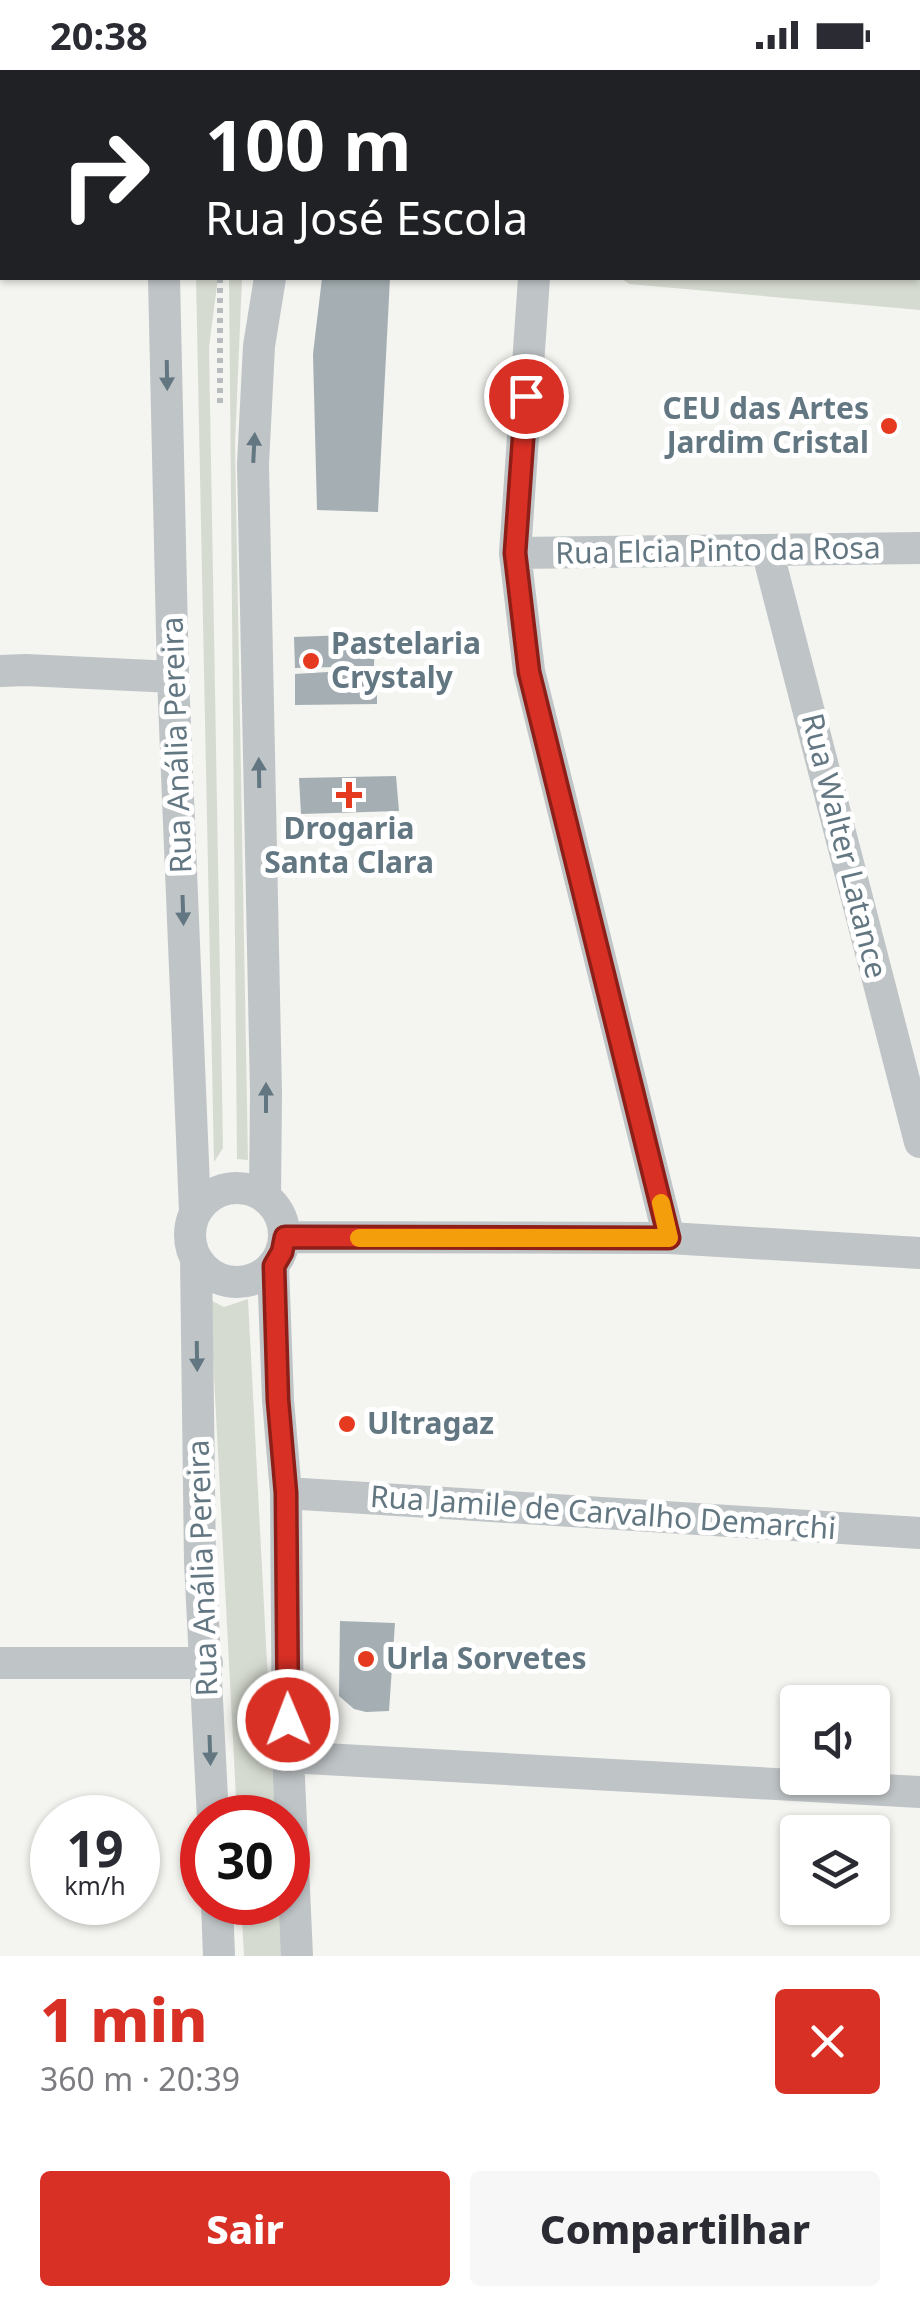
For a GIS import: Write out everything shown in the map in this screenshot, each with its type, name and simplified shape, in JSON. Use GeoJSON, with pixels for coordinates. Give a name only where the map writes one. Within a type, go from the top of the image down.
{"type":"FeatureCollection","features":[{"type":"Feature","properties":{"kind":"street","name":"Rua Anália Pereira"},"geometry":{"type":"LineString","coordinates":[[164,280],[173,677],[195,1212]]}},
{"type":"Feature","properties":{"kind":"street"},"geometry":{"type":"LineString","coordinates":[[265,1196],[253,464],[259,346],[270,280]]}},
{"type":"Feature","properties":{"kind":"street"},"geometry":{"type":"LineString","coordinates":[[534,280],[515,553],[529,672],[669,1238]]}},
{"type":"Feature","properties":{"kind":"street","name":"Rua Elcia Pinto da Rosa"},"geometry":{"type":"LineString","coordinates":[[515,553],[920,548]]}},
{"type":"Feature","properties":{"kind":"street","name":"Rua Walter Latance"},"geometry":{"type":"LineString","coordinates":[[767,550],[920,1142]]}},
{"type":"Feature","properties":{"kind":"street"},"geometry":{"type":"LineString","coordinates":[[0,671],[173,677]]}},
{"type":"Feature","properties":{"kind":"street"},"geometry":{"type":"LineString","coordinates":[[279,1251],[262,1276],[232,1283],[218,1279],[205,1270],[190,1243],[195,1212],[205,1198],[235,1187],[265,1196],[283,1222],[279,1251],[278,1400],[286,1493],[288,1757],[297,1956]]}},
{"type":"Feature","properties":{"kind":"street"},"geometry":{"type":"LineString","coordinates":[[279,1251],[669,1238],[920,1253]]}},
{"type":"Feature","properties":{"kind":"street","name":"Rua Anália Pereira"},"geometry":{"type":"LineString","coordinates":[[196,1258],[200,1562],[212,1795]]}},
{"type":"Feature","properties":{"kind":"street","name":"Rua Jamile de Carvalho Demarchi"},"geometry":{"type":"LineString","coordinates":[[286,1493],[920,1534]]}},
{"type":"Feature","properties":{"kind":"street"},"geometry":{"type":"LineString","coordinates":[[0,1663],[206,1663]]}},
{"type":"Feature","properties":{"kind":"street"},"geometry":{"type":"LineString","coordinates":[[288,1757],[920,1792]]}},
{"type":"Feature","properties":{"kind":"street"},"geometry":{"type":"LineString","coordinates":[[218,1925],[219,1956]]}},
{"type":"Feature","properties":{"kind":"shaded area"},"geometry":{"type":"Polygon","coordinates":[[[196,280],[218,280],[209,347],[223,1148],[214,1162],[196,280]]]}},
{"type":"Feature","properties":{"kind":"shaded area"},"geometry":{"type":"Polygon","coordinates":[[[229,280],[242,280],[235,445],[248,1160],[237,1159],[229,280]]]}},
{"type":"Feature","properties":{"kind":"shaded area"},"geometry":{"type":"Polygon","coordinates":[[[624,280],[920,280],[920,310],[629,284],[624,280]]]}},
{"type":"Feature","properties":{"kind":"shaded area"},"geometry":{"type":"Polygon","coordinates":[[[248,1299],[274,1795],[236,1795],[210,1300],[224,1307],[248,1299]]]}},
{"type":"Feature","properties":{"kind":"shaded area"},"geometry":{"type":"Polygon","coordinates":[[[242,1925],[281,1925],[283,1956],[244,1956],[242,1925]]]}},
{"type":"Feature","properties":{"kind":"building"},"geometry":{"type":"Polygon","coordinates":[[[322,280],[390,280],[378,512],[317,510],[313,354],[322,280]]]}},
{"type":"Feature","properties":{"kind":"building"},"geometry":{"type":"Polygon","coordinates":[[[375,634],[374,666],[295,668],[294,637],[375,634]]]}},
{"type":"Feature","properties":{"kind":"building"},"geometry":{"type":"Polygon","coordinates":[[[377,669],[377,704],[295,705],[295,674],[377,669]]]}},
{"type":"Feature","properties":{"kind":"building"},"geometry":{"type":"Polygon","coordinates":[[[396,776],[399,811],[301,814],[299,778],[396,776]]]}},
{"type":"Feature","properties":{"kind":"building","name":"Urla Sorvetes"},"geometry":{"type":"Polygon","coordinates":[[[340,1621],[395,1623],[389,1711],[354,1709],[339,1696],[340,1621]]]}},
{"type":"Feature","properties":{"kind":"slow traffic"},"geometry":{"type":"LineString","coordinates":[[359,1238],[669,1238],[661,1203]]}},
{"type":"Feature","properties":{"kind":"place","name":"CEU das Artes Jardim Cristal"},"geometry":{"type":"Point","coordinates":[889,426]}},
{"type":"Feature","properties":{"kind":"place","name":"Pastelaria Crystaly"},"geometry":{"type":"Point","coordinates":[311,661]}},
{"type":"Feature","properties":{"kind":"place","name":"Drogaria Santa Clara"},"geometry":{"type":"Point","coordinates":[349,795]}},
{"type":"Feature","properties":{"kind":"place","name":"Ultragaz"},"geometry":{"type":"Point","coordinates":[347,1424]}},
{"type":"Feature","properties":{"kind":"place","name":"Urla Sorvetes"},"geometry":{"type":"Point","coordinates":[366,1659]}},
{"type":"Feature","properties":{"kind":"route"},"geometry":{"type":"LineString","coordinates":[[288,1720],[286,1493],[278,1400],[274,1266],[285,1237],[669,1238],[529,672],[515,553],[526,396]]}}]}
